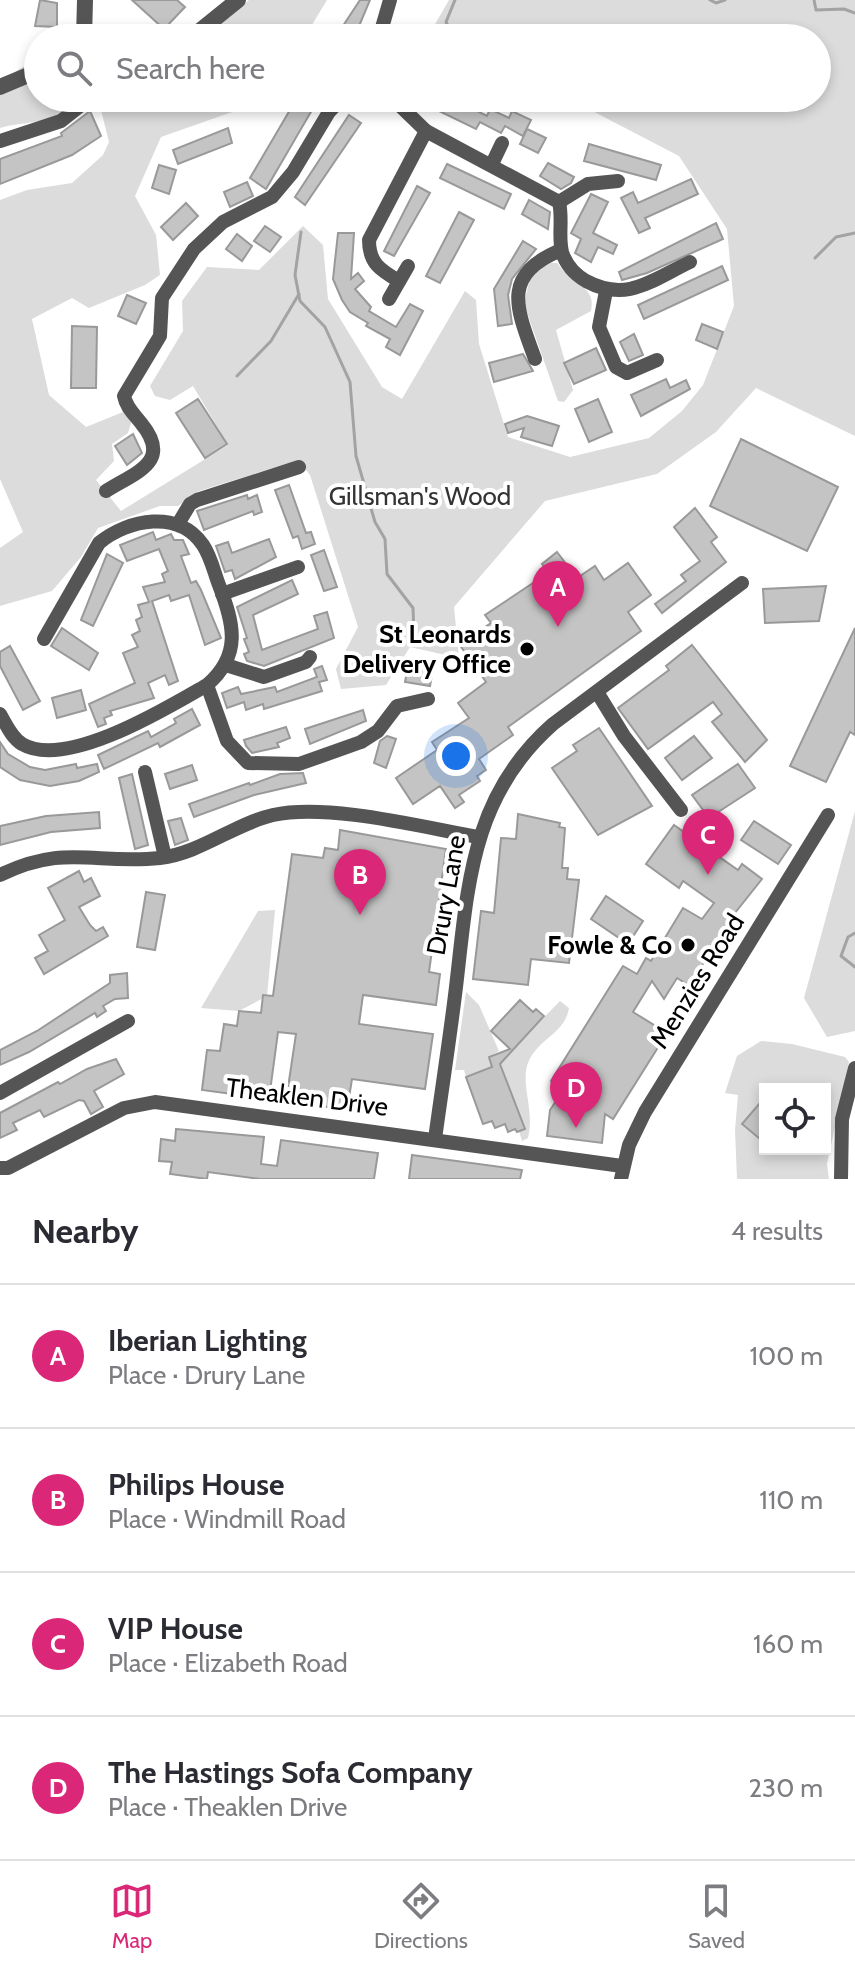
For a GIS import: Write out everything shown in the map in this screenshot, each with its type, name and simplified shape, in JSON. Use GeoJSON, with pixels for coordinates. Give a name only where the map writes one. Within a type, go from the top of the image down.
{"type":"FeatureCollection","features":[{"type":"Feature","properties":{"kind":"street"},"geometry":{"type":"LineString","coordinates":[[85,0],[86,24]]}},
{"type":"Feature","properties":{"kind":"street"},"geometry":{"type":"LineString","coordinates":[[208,24],[238,0]]}},
{"type":"Feature","properties":{"kind":"street"},"geometry":{"type":"LineString","coordinates":[[383,24],[390,0]]}},
{"type":"Feature","properties":{"kind":"street"},"geometry":{"type":"LineString","coordinates":[[0,87],[24,77]]}},
{"type":"Feature","properties":{"kind":"street"},"geometry":{"type":"LineString","coordinates":[[0,141],[61,121],[72,112]]}},
{"type":"Feature","properties":{"kind":"street"},"geometry":{"type":"LineString","coordinates":[[106,491],[150,463],[155,453],[154,442],[124,396],[160,336],[162,298],[207,235],[223,222],[260,205],[283,185],[329,112]]}},
{"type":"Feature","properties":{"kind":"street"},"geometry":{"type":"LineString","coordinates":[[406,112],[426,131],[559,202]]}},
{"type":"Feature","properties":{"kind":"street"},"geometry":{"type":"LineString","coordinates":[[399,281],[375,265],[369,253],[369,240],[426,131]]}},
{"type":"Feature","properties":{"kind":"street"},"geometry":{"type":"LineString","coordinates":[[492,164],[502,143]]}},
{"type":"Feature","properties":{"kind":"street"},"geometry":{"type":"LineString","coordinates":[[559,202],[588,184],[618,181]]}},
{"type":"Feature","properties":{"kind":"street"},"geometry":{"type":"LineString","coordinates":[[559,202],[561,250],[567,265],[580,277],[606,291],[627,292],[690,262]]}},
{"type":"Feature","properties":{"kind":"street"},"geometry":{"type":"LineString","coordinates":[[535,359],[517,305],[518,290],[525,273],[536,261],[561,250]]}},
{"type":"Feature","properties":{"kind":"street"},"geometry":{"type":"LineString","coordinates":[[389,299],[408,266]]}},
{"type":"Feature","properties":{"kind":"street"},"geometry":{"type":"LineString","coordinates":[[606,291],[599,327],[616,367],[627,373],[657,360]]}},
{"type":"Feature","properties":{"kind":"street"},"geometry":{"type":"LineString","coordinates":[[178,524],[190,504],[197,500],[299,467]]}},
{"type":"Feature","properties":{"kind":"street"},"geometry":{"type":"LineString","coordinates":[[0,714],[13,736],[32,748],[94,744],[207,685],[226,665],[233,626],[205,548],[178,524],[161,521],[138,523],[110,534],[99,543],[44,639]]}},
{"type":"Feature","properties":{"kind":"street"},"geometry":{"type":"LineString","coordinates":[[222,594],[298,567]]}},
{"type":"Feature","properties":{"kind":"street","name":"Drury Lane"},"geometry":{"type":"LineString","coordinates":[[435,1139],[465,901],[478,837],[507,777],[531,744],[742,583]]}},
{"type":"Feature","properties":{"kind":"street"},"geometry":{"type":"LineString","coordinates":[[226,665],[264,677],[306,662],[310,657]]}},
{"type":"Feature","properties":{"kind":"street"},"geometry":{"type":"LineString","coordinates":[[207,685],[227,741],[248,763],[294,765],[349,747],[378,731],[397,706],[428,699]]}},
{"type":"Feature","properties":{"kind":"street"},"geometry":{"type":"LineString","coordinates":[[597,692],[624,736],[681,810]]}},
{"type":"Feature","properties":{"kind":"street"},"geometry":{"type":"LineString","coordinates":[[145,772],[165,857]]}},
{"type":"Feature","properties":{"kind":"street"},"geometry":{"type":"LineString","coordinates":[[0,875],[52,856],[85,855],[130,861],[165,857],[189,852],[273,815],[309,812],[478,837]]}},
{"type":"Feature","properties":{"kind":"street","name":"Menzies Road"},"geometry":{"type":"LineString","coordinates":[[622,1172],[645,1112],[828,815]]}},
{"type":"Feature","properties":{"kind":"street"},"geometry":{"type":"LineString","coordinates":[[0,1093],[128,1021]]}},
{"type":"Feature","properties":{"kind":"street"},"geometry":{"type":"LineString","coordinates":[[841,1179],[842,1119],[855,1068]]}},
{"type":"Feature","properties":{"kind":"street","name":"Theaklen Drive"},"geometry":{"type":"LineString","coordinates":[[0,1168],[8,1168],[124,1108],[155,1102],[435,1139],[622,1172]]}},
{"type":"Feature","properties":{"kind":"green space"},"geometry":{"type":"Polygon","coordinates":[[[249,0],[327,0],[312,24],[219,24],[249,0]]]}},
{"type":"Feature","properties":{"kind":"green space","name":"Gillsman's Wood"},"geometry":{"type":"Polygon","coordinates":[[[449,0],[855,0],[855,436],[756,388],[716,432],[657,474],[545,501],[454,607],[459,658],[410,647],[386,685],[341,689],[336,669],[358,627],[310,475],[298,460],[199,491],[178,506],[160,506],[98,528],[81,557],[52,591],[0,606],[0,548],[23,532],[0,479],[0,200],[27,190],[72,183],[103,155],[109,142],[102,112],[232,112],[161,137],[135,196],[156,235],[160,275],[145,285],[89,308],[72,298],[32,319],[49,395],[86,427],[123,412],[132,420],[128,433],[112,444],[114,461],[96,480],[121,511],[228,445],[193,386],[170,400],[155,396],[150,386],[183,331],[182,301],[207,267],[259,270],[303,226],[323,245],[328,299],[382,387],[402,399],[465,291],[476,300],[479,344],[508,437],[570,457],[649,438],[682,411],[703,385],[734,306],[727,229],[679,156],[594,112],[831,112],[831,24],[435,24],[449,0]]]}},
{"type":"Feature","properties":{"kind":"green space"},"geometry":{"type":"Polygon","coordinates":[[[24,66],[24,112],[64,112],[43,120],[0,128],[0,82],[24,66]]]}},
{"type":"Feature","properties":{"kind":"green space"},"geometry":{"type":"Polygon","coordinates":[[[557,263],[582,286],[592,303],[591,311],[556,330],[573,390],[564,402],[558,401],[524,304],[531,273],[557,263]]]}},
{"type":"Feature","properties":{"kind":"green space"},"geometry":{"type":"Polygon","coordinates":[[[855,811],[855,1031],[827,1037],[804,998],[855,811]]]}},
{"type":"Feature","properties":{"kind":"green space"},"geometry":{"type":"Polygon","coordinates":[[[275,910],[267,996],[239,1011],[201,1008],[258,911],[275,910]]]}},
{"type":"Feature","properties":{"kind":"green space"},"geometry":{"type":"Polygon","coordinates":[[[466,992],[479,1005],[499,1051],[489,1057],[492,1067],[466,1077],[464,1070],[455,1070],[466,992]]]}},
{"type":"Feature","properties":{"kind":"green space"},"geometry":{"type":"Polygon","coordinates":[[[560,1001],[569,1008],[566,1017],[528,1063],[526,1080],[530,1128],[528,1138],[522,1141],[519,1131],[525,1128],[500,1062],[560,1001]]]}},
{"type":"Feature","properties":{"kind":"green space"},"geometry":{"type":"Polygon","coordinates":[[[761,1041],[792,1044],[845,1057],[849,1062],[831,1145],[831,1083],[759,1083],[759,1155],[829,1155],[829,1179],[737,1179],[735,1130],[738,1095],[725,1093],[737,1056],[761,1041]]]}},
{"type":"Feature","properties":{"kind":"building"},"geometry":{"type":"Polygon","coordinates":[[[40,0],[57,3],[57,24],[35,24],[40,0]]]}},
{"type":"Feature","properties":{"kind":"building"},"geometry":{"type":"Polygon","coordinates":[[[132,0],[177,0],[185,7],[169,24],[158,24],[132,0]]]}},
{"type":"Feature","properties":{"kind":"building"},"geometry":{"type":"Polygon","coordinates":[[[360,0],[370,0],[360,24],[344,24],[360,0]]]}},
{"type":"Feature","properties":{"kind":"building"},"geometry":{"type":"Polygon","coordinates":[[[90,112],[101,136],[72,155],[0,184],[0,159],[62,136],[61,133],[90,112]]]}},
{"type":"Feature","properties":{"kind":"building"},"geometry":{"type":"Polygon","coordinates":[[[289,112],[311,112],[266,189],[250,178],[289,112]]]}},
{"type":"Feature","properties":{"kind":"building"},"geometry":{"type":"Polygon","coordinates":[[[441,112],[479,112],[487,116],[489,112],[496,112],[509,118],[514,112],[531,120],[523,136],[505,126],[501,133],[480,122],[476,129],[441,112]]]}},
{"type":"Feature","properties":{"kind":"building"},"geometry":{"type":"Polygon","coordinates":[[[349,115],[361,123],[305,205],[295,197],[349,115]]]}},
{"type":"Feature","properties":{"kind":"building"},"geometry":{"type":"Polygon","coordinates":[[[228,128],[232,143],[178,164],[173,150],[228,128]]]}},
{"type":"Feature","properties":{"kind":"building"},"geometry":{"type":"Polygon","coordinates":[[[527,129],[546,138],[538,153],[520,144],[527,129]]]}},
{"type":"Feature","properties":{"kind":"building"},"geometry":{"type":"Polygon","coordinates":[[[589,144],[661,165],[656,180],[584,161],[589,144]]]}},
{"type":"Feature","properties":{"kind":"building"},"geometry":{"type":"Polygon","coordinates":[[[548,163],[574,177],[571,183],[561,189],[540,176],[548,163]]]}},
{"type":"Feature","properties":{"kind":"building"},"geometry":{"type":"Polygon","coordinates":[[[447,164],[511,194],[504,209],[440,178],[447,164]]]}},
{"type":"Feature","properties":{"kind":"building"},"geometry":{"type":"Polygon","coordinates":[[[159,165],[176,170],[169,194],[152,188],[159,165]]]}},
{"type":"Feature","properties":{"kind":"building"},"geometry":{"type":"Polygon","coordinates":[[[691,179],[698,194],[645,218],[650,228],[639,233],[621,198],[633,192],[638,203],[691,179]]]}},
{"type":"Feature","properties":{"kind":"building"},"geometry":{"type":"Polygon","coordinates":[[[247,182],[253,196],[230,207],[224,192],[247,182]]]}},
{"type":"Feature","properties":{"kind":"building"},"geometry":{"type":"Polygon","coordinates":[[[417,186],[430,193],[394,256],[384,251],[417,186]]]}},
{"type":"Feature","properties":{"kind":"building"},"geometry":{"type":"Polygon","coordinates":[[[591,194],[608,202],[593,233],[617,245],[613,254],[598,247],[591,262],[575,253],[581,239],[571,233],[591,194]]]}},
{"type":"Feature","properties":{"kind":"building"},"geometry":{"type":"Polygon","coordinates":[[[529,200],[550,212],[548,229],[522,214],[529,200]]]}},
{"type":"Feature","properties":{"kind":"building"},"geometry":{"type":"Polygon","coordinates":[[[186,203],[198,216],[173,240],[161,227],[186,203]]]}},
{"type":"Feature","properties":{"kind":"building"},"geometry":{"type":"Polygon","coordinates":[[[459,212],[474,220],[440,283],[426,276],[459,212]]]}},
{"type":"Feature","properties":{"kind":"building"},"geometry":{"type":"Polygon","coordinates":[[[716,223],[723,239],[647,273],[622,280],[619,272],[716,223]]]}},
{"type":"Feature","properties":{"kind":"building"},"geometry":{"type":"Polygon","coordinates":[[[265,226],[281,237],[270,252],[254,241],[265,226]]]}},
{"type":"Feature","properties":{"kind":"building"},"geometry":{"type":"Polygon","coordinates":[[[338,233],[354,233],[351,279],[358,273],[364,281],[355,289],[371,307],[369,311],[396,327],[410,304],[423,311],[400,355],[386,347],[390,339],[366,326],[368,323],[350,312],[342,300],[333,279],[338,233]]]}},
{"type":"Feature","properties":{"kind":"building"},"geometry":{"type":"Polygon","coordinates":[[[237,234],[252,246],[242,261],[226,249],[237,234]]]}},
{"type":"Feature","properties":{"kind":"building"},"geometry":{"type":"Polygon","coordinates":[[[523,241],[536,249],[512,279],[508,295],[512,324],[498,326],[494,289],[523,241]]]}},
{"type":"Feature","properties":{"kind":"building"},"geometry":{"type":"Polygon","coordinates":[[[722,266],[728,280],[644,319],[638,305],[722,266]]]}},
{"type":"Feature","properties":{"kind":"building"},"geometry":{"type":"Polygon","coordinates":[[[127,295],[146,303],[136,324],[118,316],[127,295]]]}},
{"type":"Feature","properties":{"kind":"building"},"geometry":{"type":"Polygon","coordinates":[[[702,324],[723,332],[717,349],[696,340],[702,324]]]}},
{"type":"Feature","properties":{"kind":"building"},"geometry":{"type":"Polygon","coordinates":[[[72,326],[97,327],[96,388],[71,388],[72,326]]]}},
{"type":"Feature","properties":{"kind":"building"},"geometry":{"type":"Polygon","coordinates":[[[634,334],[643,355],[629,361],[620,342],[634,334]]]}},
{"type":"Feature","properties":{"kind":"building"},"geometry":{"type":"Polygon","coordinates":[[[596,348],[606,370],[574,384],[564,363],[596,348]]]}},
{"type":"Feature","properties":{"kind":"building"},"geometry":{"type":"Polygon","coordinates":[[[523,354],[533,371],[494,382],[489,363],[523,354]]]}},
{"type":"Feature","properties":{"kind":"building"},"geometry":{"type":"Polygon","coordinates":[[[666,379],[670,388],[686,380],[690,389],[641,416],[631,395],[666,379]]]}},
{"type":"Feature","properties":{"kind":"building"},"geometry":{"type":"Polygon","coordinates":[[[198,399],[227,444],[205,458],[176,413],[198,399]]]}},
{"type":"Feature","properties":{"kind":"building"},"geometry":{"type":"Polygon","coordinates":[[[598,399],[612,432],[589,442],[575,409],[598,399]]]}},
{"type":"Feature","properties":{"kind":"building"},"geometry":{"type":"Polygon","coordinates":[[[527,416],[559,426],[552,446],[521,437],[524,428],[508,433],[505,424],[527,416]]]}},
{"type":"Feature","properties":{"kind":"building"},"geometry":{"type":"Polygon","coordinates":[[[133,434],[142,453],[127,465],[115,446],[133,434]]]}},
{"type":"Feature","properties":{"kind":"building"},"geometry":{"type":"Polygon","coordinates":[[[741,439],[838,487],[807,551],[710,506],[741,439]]]}},
{"type":"Feature","properties":{"kind":"building"},"geometry":{"type":"Polygon","coordinates":[[[289,485],[306,533],[311,532],[315,544],[302,549],[298,536],[293,538],[275,490],[289,485]]]}},
{"type":"Feature","properties":{"kind":"building"},"geometry":{"type":"Polygon","coordinates":[[[247,495],[248,499],[257,495],[262,512],[254,515],[253,511],[204,530],[197,511],[247,495]]]}},
{"type":"Feature","properties":{"kind":"building"},"geometry":{"type":"Polygon","coordinates":[[[695,508],[717,537],[711,542],[726,562],[662,613],[655,604],[686,581],[681,575],[700,561],[674,527],[695,508]]]}},
{"type":"Feature","properties":{"kind":"building"},"geometry":{"type":"Polygon","coordinates":[[[153,532],[156,540],[171,534],[174,540],[183,540],[189,554],[181,556],[191,583],[196,581],[201,590],[221,638],[205,645],[189,595],[171,601],[169,595],[152,601],[178,681],[169,685],[165,675],[148,683],[154,698],[110,711],[112,715],[104,718],[106,724],[98,727],[89,704],[135,683],[123,653],[138,647],[132,635],[140,631],[136,620],[142,617],[138,605],[149,602],[143,587],[165,582],[162,574],[168,571],[159,549],[127,561],[120,545],[153,532]]]}},
{"type":"Feature","properties":{"kind":"building"},"geometry":{"type":"Polygon","coordinates":[[[269,539],[276,557],[235,579],[232,570],[225,572],[216,546],[228,542],[232,553],[269,539]]]}},
{"type":"Feature","properties":{"kind":"building"},"geometry":{"type":"Polygon","coordinates":[[[324,550],[337,587],[324,591],[311,555],[324,550]]]}},
{"type":"Feature","properties":{"kind":"building"},"geometry":{"type":"Polygon","coordinates":[[[557,552],[577,578],[595,566],[604,580],[628,563],[651,595],[628,612],[641,631],[508,727],[513,735],[479,759],[486,770],[477,776],[480,781],[459,795],[464,802],[455,808],[440,786],[413,804],[396,778],[437,750],[432,742],[469,718],[458,703],[486,682],[459,644],[491,623],[485,615],[548,573],[542,564],[557,552]]]}},
{"type":"Feature","properties":{"kind":"building"},"geometry":{"type":"Polygon","coordinates":[[[107,554],[123,563],[93,626],[81,620],[107,554]]]}},
{"type":"Feature","properties":{"kind":"building"},"geometry":{"type":"Polygon","coordinates":[[[292,580],[298,594],[253,615],[262,650],[318,629],[314,616],[327,612],[334,638],[264,666],[247,661],[244,654],[249,652],[244,639],[247,638],[237,607],[292,580]]]}},
{"type":"Feature","properties":{"kind":"building"},"geometry":{"type":"Polygon","coordinates":[[[826,586],[819,621],[765,623],[763,589],[826,586]]]}},
{"type":"Feature","properties":{"kind":"building"},"geometry":{"type":"Polygon","coordinates":[[[62,628],[98,653],[89,670],[51,646],[62,628]]]}},
{"type":"Feature","properties":{"kind":"building"},"geometry":{"type":"Polygon","coordinates":[[[855,628],[855,735],[850,732],[826,782],[790,766],[855,628]]]}},
{"type":"Feature","properties":{"kind":"building"},"geometry":{"type":"Polygon","coordinates":[[[692,645],[767,740],[745,762],[712,722],[722,714],[713,702],[648,749],[618,708],[669,670],[666,666],[692,645]]]}},
{"type":"Feature","properties":{"kind":"building"},"geometry":{"type":"Polygon","coordinates":[[[10,646],[40,701],[23,710],[0,666],[0,652],[10,646]]]}},
{"type":"Feature","properties":{"kind":"building"},"geometry":{"type":"Polygon","coordinates":[[[322,666],[327,680],[319,682],[322,691],[264,709],[263,704],[246,710],[244,702],[227,708],[222,693],[238,687],[241,694],[275,687],[277,692],[317,677],[314,669],[322,666]]]}},
{"type":"Feature","properties":{"kind":"building"},"geometry":{"type":"Polygon","coordinates":[[[408,666],[433,669],[430,686],[405,682],[408,666]]]}},
{"type":"Feature","properties":{"kind":"building"},"geometry":{"type":"Polygon","coordinates":[[[81,690],[86,710],[57,718],[52,698],[81,690]]]}},
{"type":"Feature","properties":{"kind":"building"},"geometry":{"type":"Polygon","coordinates":[[[192,709],[200,725],[160,747],[158,743],[104,769],[98,755],[148,731],[151,737],[176,723],[174,719],[192,709]]]}},
{"type":"Feature","properties":{"kind":"building"},"geometry":{"type":"Polygon","coordinates":[[[363,710],[366,721],[310,744],[305,729],[363,710]]]}},
{"type":"Feature","properties":{"kind":"building"},"geometry":{"type":"Polygon","coordinates":[[[286,727],[290,738],[277,743],[279,747],[252,753],[246,746],[244,740],[286,727]]]}},
{"type":"Feature","properties":{"kind":"building"},"geometry":{"type":"Polygon","coordinates":[[[599,728],[652,806],[598,835],[552,768],[577,751],[573,745],[599,728]]]}},
{"type":"Feature","properties":{"kind":"building"},"geometry":{"type":"Polygon","coordinates":[[[387,736],[396,739],[386,768],[374,763],[380,741],[387,736]]]}},
{"type":"Feature","properties":{"kind":"building"},"geometry":{"type":"Polygon","coordinates":[[[694,736],[712,758],[682,780],[665,758],[694,736]]]}},
{"type":"Feature","properties":{"kind":"building"},"geometry":{"type":"Polygon","coordinates":[[[0,742],[8,754],[30,767],[45,770],[76,764],[77,768],[97,764],[99,772],[79,781],[50,786],[20,780],[0,767],[0,742]]]}},
{"type":"Feature","properties":{"kind":"building"},"geometry":{"type":"Polygon","coordinates":[[[738,764],[755,788],[709,818],[692,795],[738,764]]]}},
{"type":"Feature","properties":{"kind":"building"},"geometry":{"type":"Polygon","coordinates":[[[192,765],[197,780],[170,789],[165,774],[192,765]]]}},
{"type":"Feature","properties":{"kind":"building"},"geometry":{"type":"Polygon","coordinates":[[[303,773],[306,783],[254,795],[194,817],[189,804],[280,774],[303,773]]]}},
{"type":"Feature","properties":{"kind":"building"},"geometry":{"type":"Polygon","coordinates":[[[132,774],[148,845],[135,849],[119,778],[132,774]]]}},
{"type":"Feature","properties":{"kind":"building"},"geometry":{"type":"Polygon","coordinates":[[[99,812],[100,828],[51,832],[0,845],[0,826],[46,816],[99,812]]]}},
{"type":"Feature","properties":{"kind":"building"},"geometry":{"type":"Polygon","coordinates":[[[518,814],[560,823],[559,827],[565,828],[562,868],[568,868],[567,879],[579,880],[569,963],[531,959],[528,985],[473,979],[481,911],[494,913],[501,838],[516,839],[518,814]]]}},
{"type":"Feature","properties":{"kind":"building"},"geometry":{"type":"Polygon","coordinates":[[[181,818],[188,840],[175,845],[168,821],[181,818]]]}},
{"type":"Feature","properties":{"kind":"building"},"geometry":{"type":"Polygon","coordinates":[[[754,821],[791,845],[778,864],[741,840],[754,821]]]}},
{"type":"Feature","properties":{"kind":"building"},"geometry":{"type":"Polygon","coordinates":[[[674,825],[738,870],[742,864],[762,879],[727,923],[690,986],[677,978],[664,999],[652,981],[633,1012],[667,1033],[613,1119],[605,1114],[602,1143],[547,1136],[550,1110],[564,1089],[551,1081],[623,966],[637,974],[646,958],[651,961],[683,908],[702,919],[714,903],[683,881],[679,888],[646,864],[674,825]]]}},
{"type":"Feature","properties":{"kind":"building"},"geometry":{"type":"Polygon","coordinates":[[[340,830],[446,849],[429,972],[440,974],[436,1005],[363,995],[359,1024],[433,1034],[425,1089],[352,1079],[347,1110],[286,1101],[296,1034],[278,1032],[269,1099],[202,1090],[207,1050],[220,1051],[224,1024],[237,1026],[239,1011],[261,1013],[263,995],[273,996],[292,854],[323,858],[325,848],[338,850],[340,830]]]}},
{"type":"Feature","properties":{"kind":"building"},"geometry":{"type":"Polygon","coordinates":[[[79,871],[84,882],[91,878],[100,896],[79,907],[96,931],[103,927],[108,936],[44,974],[35,958],[48,951],[39,935],[65,920],[48,888],[79,871]]]}},
{"type":"Feature","properties":{"kind":"building"},"geometry":{"type":"Polygon","coordinates":[[[146,892],[165,895],[155,950],[137,947],[146,892]]]}},
{"type":"Feature","properties":{"kind":"building"},"geometry":{"type":"Polygon","coordinates":[[[606,896],[643,921],[628,944],[591,919],[606,896]]]}},
{"type":"Feature","properties":{"kind":"building"},"geometry":{"type":"Polygon","coordinates":[[[127,973],[128,998],[115,999],[103,1006],[106,1011],[97,1017],[95,1013],[29,1052],[0,1065],[0,1050],[37,1031],[110,983],[110,975],[127,973]]]}},
{"type":"Feature","properties":{"kind":"building"},"geometry":{"type":"Polygon","coordinates":[[[520,1000],[533,1012],[536,1009],[544,1016],[500,1064],[525,1129],[508,1132],[505,1124],[495,1128],[492,1121],[483,1124],[466,1077],[492,1067],[489,1057],[510,1049],[491,1031],[520,1000]]]}},
{"type":"Feature","properties":{"kind":"building"},"geometry":{"type":"Polygon","coordinates":[[[116,1059],[124,1074],[94,1091],[103,1107],[91,1114],[84,1101],[79,1100],[44,1117],[40,1110],[13,1123],[17,1130],[0,1138],[0,1113],[58,1082],[60,1084],[87,1069],[116,1059]]]}},
{"type":"Feature","properties":{"kind":"building"},"geometry":{"type":"Polygon","coordinates":[[[759,1104],[759,1138],[742,1124],[759,1104]]]}},
{"type":"Feature","properties":{"kind":"building"},"geometry":{"type":"Polygon","coordinates":[[[176,1129],[264,1137],[261,1164],[277,1166],[281,1140],[378,1153],[374,1179],[260,1179],[208,1172],[207,1179],[170,1174],[172,1162],[159,1161],[161,1139],[175,1141],[176,1129]]]}},
{"type":"Feature","properties":{"kind":"building"},"geometry":{"type":"Polygon","coordinates":[[[412,1155],[522,1170],[520,1179],[409,1179],[412,1155]]]}},
{"type":"Feature","properties":{"kind":"waterway"},"geometry":{"type":"LineString","coordinates":[[447,24],[455,0]]}},
{"type":"Feature","properties":{"kind":"waterway"},"geometry":{"type":"LineString","coordinates":[[710,0],[716,3],[725,0]]}},
{"type":"Feature","properties":{"kind":"waterway"},"geometry":{"type":"LineString","coordinates":[[814,0],[816,10],[844,9],[855,13]]}},
{"type":"Feature","properties":{"kind":"waterway"},"geometry":{"type":"LineString","coordinates":[[301,232],[295,275],[300,301],[325,327],[350,382],[356,456],[375,522],[385,539],[387,574],[413,608],[414,636]]}},
{"type":"Feature","properties":{"kind":"waterway"},"geometry":{"type":"LineString","coordinates":[[815,258],[836,237],[855,233]]}},
{"type":"Feature","properties":{"kind":"waterway"},"geometry":{"type":"LineString","coordinates":[[237,376],[271,341],[299,294]]}},
{"type":"Feature","properties":{"kind":"waterway"},"geometry":{"type":"LineString","coordinates":[[855,933],[848,937],[841,956],[855,967]]}},
{"type":"Feature","properties":{"kind":"place","name":"Iberian Lighting"},"geometry":{"type":"Point","coordinates":[558,627]}},
{"type":"Feature","properties":{"kind":"place","name":"St Leonards Delivery Office"},"geometry":{"type":"Point","coordinates":[527,649]}},
{"type":"Feature","properties":{"kind":"place","name":"VIP House"},"geometry":{"type":"Point","coordinates":[708,875]}},
{"type":"Feature","properties":{"kind":"place","name":"Philips House"},"geometry":{"type":"Point","coordinates":[360,915]}},
{"type":"Feature","properties":{"kind":"place","name":"Fowle & Co"},"geometry":{"type":"Point","coordinates":[688,945]}},
{"type":"Feature","properties":{"kind":"place","name":"The Hastings Sofa Company"},"geometry":{"type":"Point","coordinates":[576,1128]}}]}
